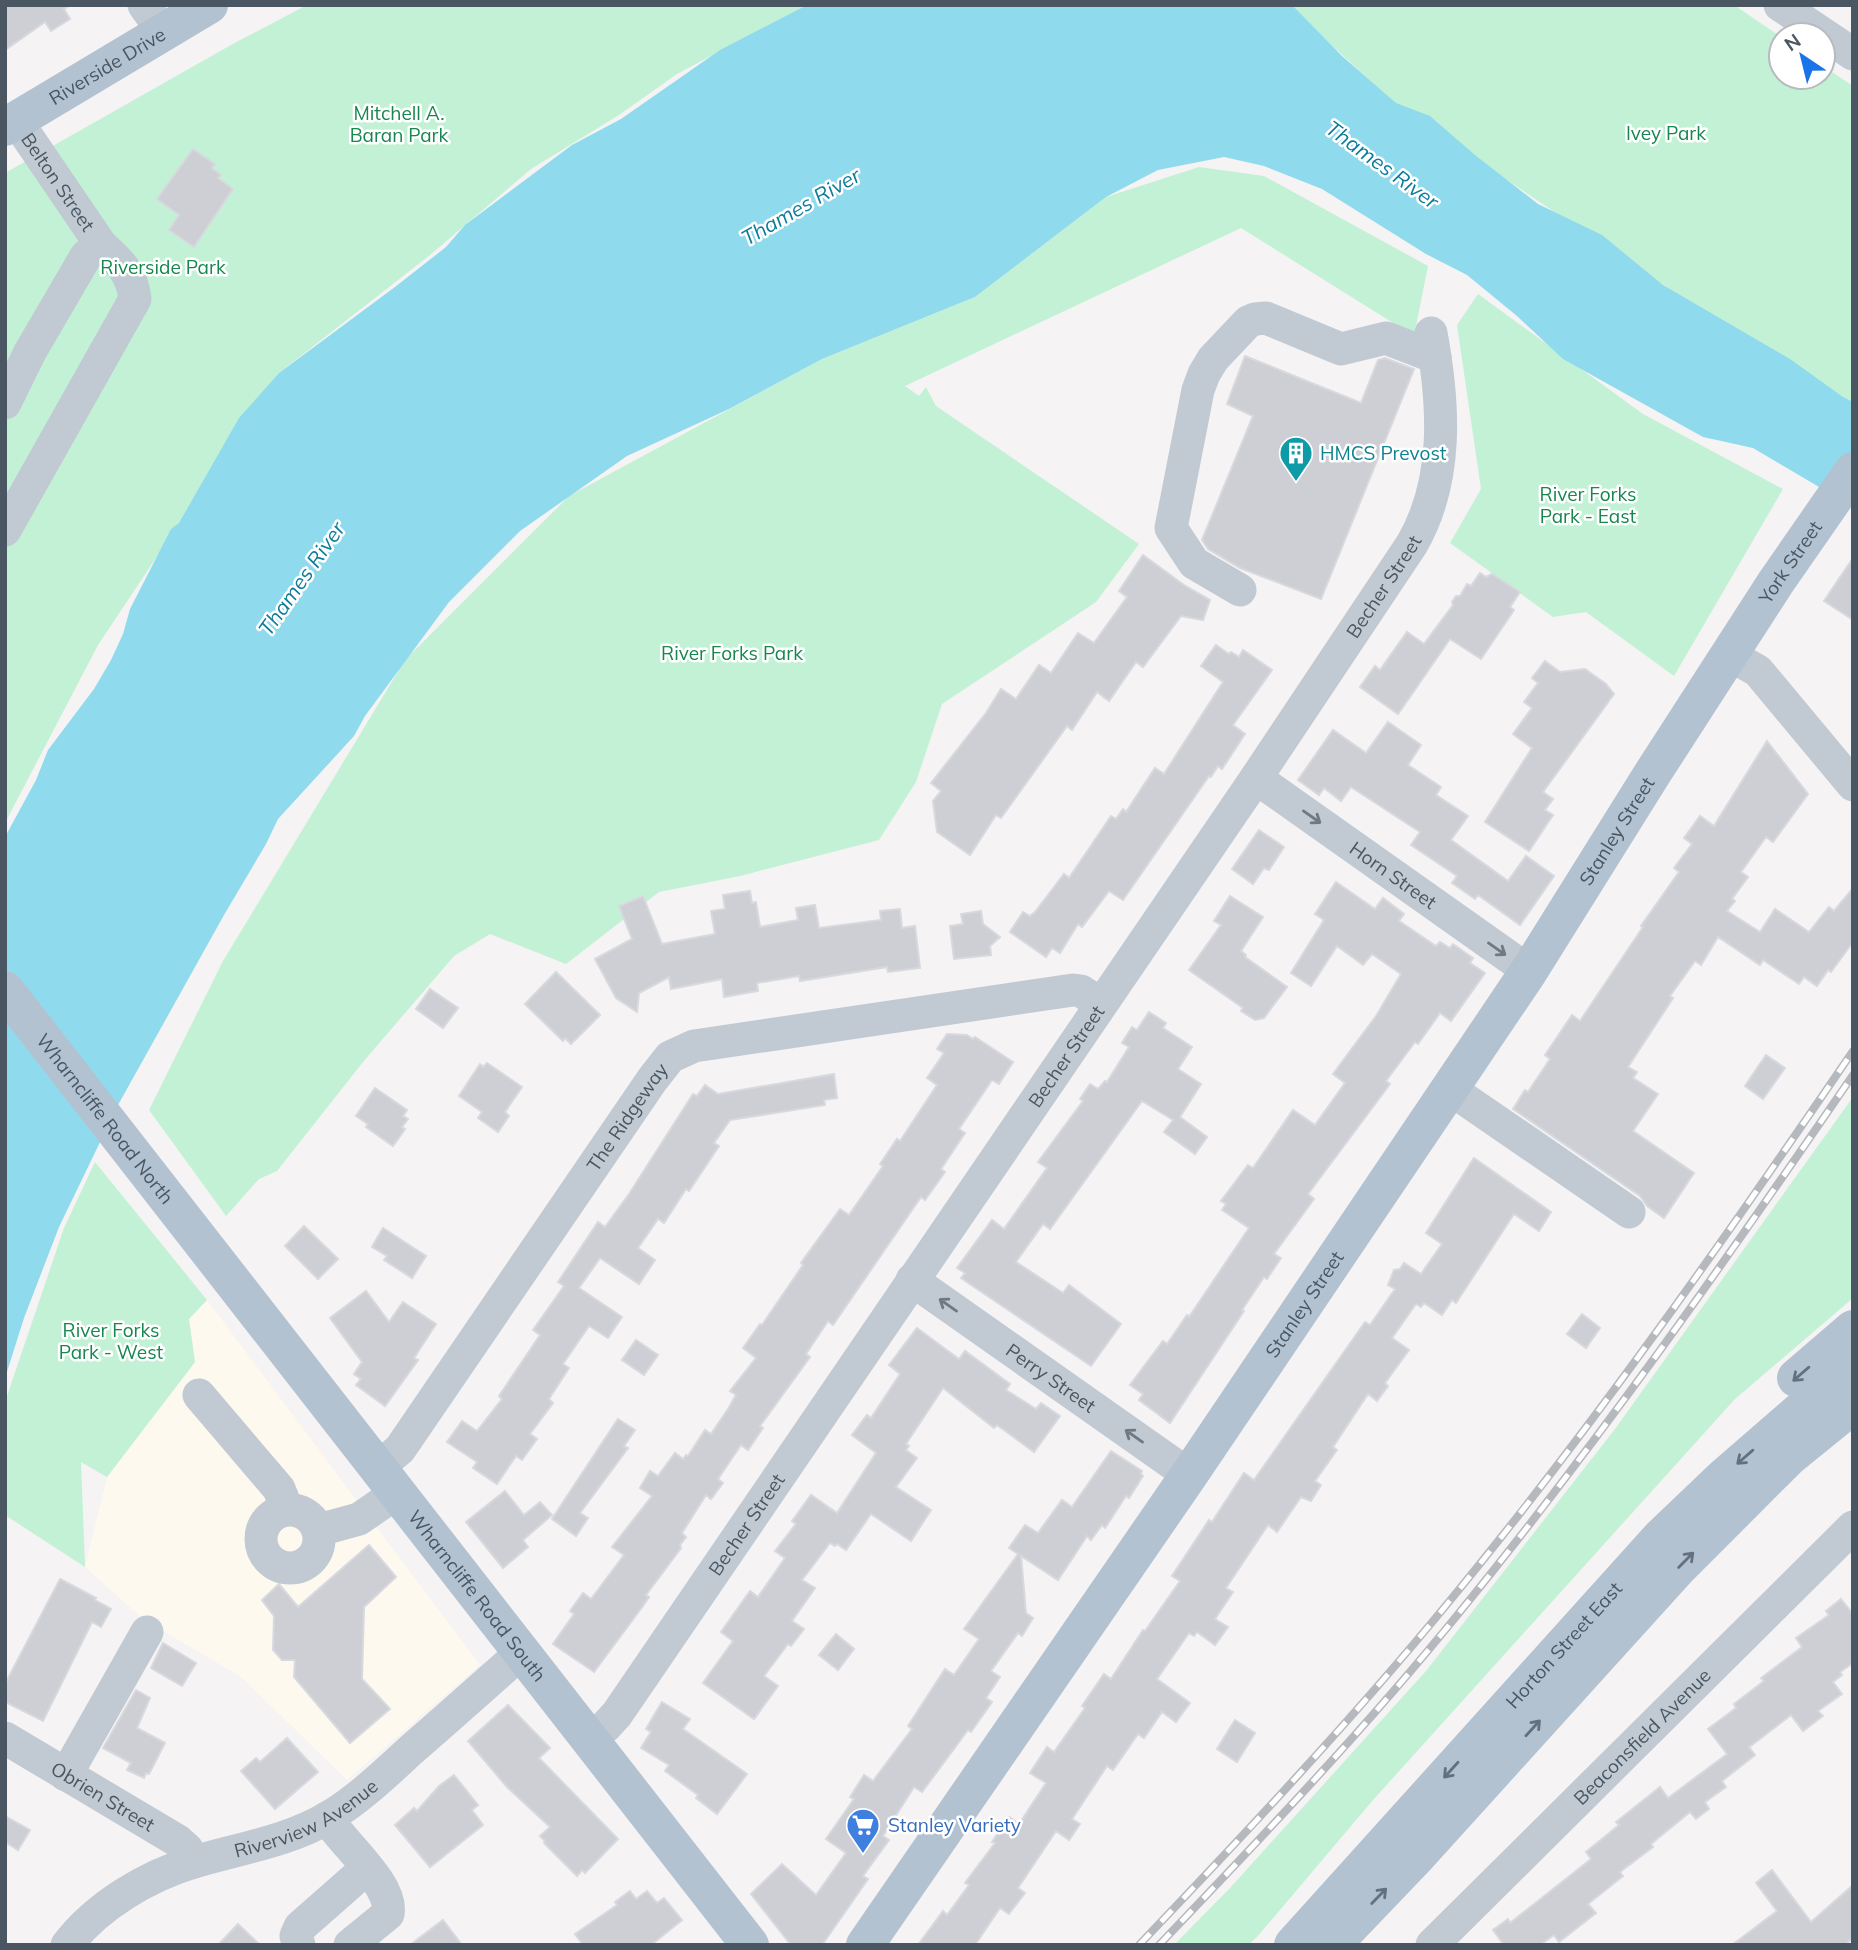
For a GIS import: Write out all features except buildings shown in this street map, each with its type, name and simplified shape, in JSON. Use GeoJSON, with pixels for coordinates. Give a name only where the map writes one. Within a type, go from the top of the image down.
{"type":"FeatureCollection","features":[{"type":"Feature","properties":{"kind":"main road","name":"Riverside Drive"},"geometry":{"type":"LineString","coordinates":[[11,124],[153,18],[209,5]]}},
{"type":"Feature","properties":{"kind":"main road","name":"York Street"},"geometry":{"type":"LineString","coordinates":[[1731,655],[1853,471]]}},
{"type":"Feature","properties":{"kind":"main road","name":"Stanley Street"},"geometry":{"type":"LineString","coordinates":[[865,1945],[1189,1475],[1450,1089],[1529,971],[1654,771],[1731,655]]}},
{"type":"Feature","properties":{"kind":"main road","name":"Wharncliffe Road North"},"geometry":{"type":"LineString","coordinates":[[5,990],[207,1246]]}},
{"type":"Feature","properties":{"kind":"main road","name":"Wharncliffe Road South"},"geometry":{"type":"LineString","coordinates":[[207,1246],[744,1943]]}},
{"type":"Feature","properties":{"kind":"main road"},"geometry":{"type":"LineString","coordinates":[[1661,1537],[1663,1505],[1729,1436],[1853,1329]]}},
{"type":"Feature","properties":{"kind":"main road","name":"Horton Street East"},"geometry":{"type":"LineString","coordinates":[[1293,1945],[1661,1537],[1725,1476],[1853,1365]]}},
{"type":"Feature","properties":{"kind":"main road","name":"Horton Street East"},"geometry":{"type":"LineString","coordinates":[[1332,1945],[1418,1855],[1678,1568],[1788,1457],[1853,1405]]}},
{"type":"Feature","properties":{"kind":"street"},"geometry":{"type":"LineString","coordinates":[[1780,5],[1853,54]]}},
{"type":"Feature","properties":{"kind":"street","name":"Belton Street"},"geometry":{"type":"LineString","coordinates":[[5,530],[135,299],[133,284],[122,264],[101,245],[11,124]]}},
{"type":"Feature","properties":{"kind":"street"},"geometry":{"type":"LineString","coordinates":[[5,403],[30,352],[86,256],[101,245]]}},
{"type":"Feature","properties":{"kind":"street","name":"Becher Street"},"geometry":{"type":"LineString","coordinates":[[588,1739],[617,1714],[1256,778],[1412,544],[1428,514],[1437,482],[1441,453],[1441,417],[1433,345],[1386,338],[1341,348],[1262,318],[1237,330],[1213,359],[1198,390],[1171,528],[1194,563],[1240,590]]}},
{"type":"Feature","properties":{"kind":"street"},"geometry":{"type":"LineString","coordinates":[[1731,655],[1758,671],[1853,785]]}},
{"type":"Feature","properties":{"kind":"street","name":"Horn Street"},"geometry":{"type":"LineString","coordinates":[[1256,778],[1529,971]]}},
{"type":"Feature","properties":{"kind":"street","name":"The Ridgeway"},"geometry":{"type":"LineString","coordinates":[[318,1530],[359,1519],[388,1480],[400,1449],[670,1057],[694,1046],[1073,990],[1081,991],[1101,1004]]}},
{"type":"Feature","properties":{"kind":"street"},"geometry":{"type":"LineString","coordinates":[[1450,1089],[1629,1212]]}},
{"type":"Feature","properties":{"kind":"street","name":"Perry Street"},"geometry":{"type":"LineString","coordinates":[[912,1280],[1189,1475]]}},
{"type":"Feature","properties":{"kind":"street"},"geometry":{"type":"LineString","coordinates":[[200,1395],[279,1489],[287,1510]]}},
{"type":"Feature","properties":{"kind":"street"},"geometry":{"type":"LineString","coordinates":[[287,1510],[303,1512],[310,1516],[318,1530],[318,1549],[306,1564],[287,1569],[278,1566],[264,1552],[260,1538],[264,1524],[270,1517],[287,1510]]}},
{"type":"Feature","properties":{"kind":"street","name":"Beaconsfield Avenue"},"geometry":{"type":"LineString","coordinates":[[1432,1945],[1853,1527]]}},
{"type":"Feature","properties":{"kind":"street"},"geometry":{"type":"LineString","coordinates":[[66,1775],[147,1632]]}},
{"type":"Feature","properties":{"kind":"street","name":"Riverview Avenue"},"geometry":{"type":"LineString","coordinates":[[82,1938],[133,1889],[164,1872],[272,1842],[327,1818],[371,1786],[522,1652]]}},
{"type":"Feature","properties":{"kind":"street","name":"Obrien Street"},"geometry":{"type":"LineString","coordinates":[[5,1738],[178,1841],[187,1849],[194,1862]]}},
{"type":"Feature","properties":{"kind":"street"},"geometry":{"type":"LineString","coordinates":[[327,1818],[367,1868],[388,1900],[389,1909],[384,1917],[351,1945]]}},
{"type":"Feature","properties":{"kind":"street"},"geometry":{"type":"LineString","coordinates":[[299,1945],[296,1936],[300,1927],[367,1868]]}},
{"type":"Feature","properties":{"kind":"shaded area"},"geometry":{"type":"Polygon","coordinates":[[[207,1300],[480,1665],[347,1780],[241,1677],[143,1619],[85,1567],[107,1477],[195,1362],[189,1319],[207,1300]]]}},
{"type":"Feature","properties":{"kind":"green space","name":"Riverside Park"},"geometry":{"type":"Polygon","coordinates":[[[307,5],[807,5],[677,74],[619,115],[531,169],[430,255],[279,373],[98,645],[5,823],[5,173],[307,5]]]}},
{"type":"Feature","properties":{"kind":"green space","name":"Ivey Park"},"geometry":{"type":"Polygon","coordinates":[[[1288,5],[1734,5],[1767,27],[1767,91],[1837,91],[1837,75],[1853,86],[1853,399],[1846,408],[1400,108],[1288,5]]]}},
{"type":"Feature","properties":{"kind":"green space","name":"River Forks Park"},"geometry":{"type":"Polygon","coordinates":[[[1199,167],[1264,176],[1428,266],[1414,336],[1241,228],[905,386],[919,396],[926,387],[936,406],[1139,544],[1096,602],[942,704],[916,782],[879,840],[740,876],[659,892],[566,964],[490,934],[454,956],[363,1062],[277,1171],[259,1179],[226,1216],[149,1110],[223,961],[405,660],[569,496],[822,359],[975,297],[1106,197],[1199,167]]]}},
{"type":"Feature","properties":{"kind":"green space","name":"River Forks Park - East"},"geometry":{"type":"Polygon","coordinates":[[[1478,294],[1643,414],[1783,489],[1674,676],[1586,612],[1553,617],[1450,543],[1481,489],[1457,325],[1478,294]]]}},
{"type":"Feature","properties":{"kind":"green space"},"geometry":{"type":"Polygon","coordinates":[[[1853,1097],[1853,1298],[1735,1399],[1373,1800],[1257,1937],[1248,1945],[1174,1945],[1230,1888],[1426,1671],[1615,1429],[1853,1097]]]}},
{"type":"Feature","properties":{"kind":"green space","name":"River Forks Park - West"},"geometry":{"type":"Polygon","coordinates":[[[95,1162],[207,1300],[189,1319],[195,1362],[107,1477],[81,1462],[85,1567],[5,1515],[5,1402],[64,1228],[95,1162]]]}},
{"type":"Feature","properties":{"kind":"water","name":"Thames River"},"geometry":{"type":"Polygon","coordinates":[[[807,5],[1292,5],[1342,56],[1396,103],[1430,116],[1538,204],[1602,235],[1663,285],[1790,359],[1853,402],[1853,507],[1753,448],[1703,437],[1563,359],[1467,275],[1426,254],[1322,189],[1264,166],[1224,157],[1158,170],[1106,197],[975,297],[822,359],[729,409],[627,456],[520,531],[449,602],[365,716],[354,736],[278,819],[118,1105],[59,1227],[24,1318],[5,1378],[5,837],[36,780],[48,750],[94,689],[111,660],[123,634],[130,609],[171,529],[179,523],[239,418],[279,373],[395,287],[446,247],[465,225],[572,145],[621,119],[720,50],[807,5]]]}},
{"type":"Feature","properties":{"kind":"railway"},"geometry":{"type":"LineString","coordinates":[[1139,1945],[1335,1734],[1502,1537],[1657,1332],[1853,1051]]}},
{"type":"Feature","properties":{"kind":"railway"},"geometry":{"type":"LineString","coordinates":[[1159,1945],[1350,1741],[1511,1548],[1662,1348],[1853,1075]]}},
{"type":"Feature","properties":{"kind":"place","name":"HMCS Prevost"},"geometry":{"type":"Point","coordinates":[1296,483]}},
{"type":"Feature","properties":{"kind":"place","name":"Stanley Variety"},"geometry":{"type":"Point","coordinates":[863,1855]}},
{"type":"Feature","properties":{"kind":"park label","name":"Mitchell A. Baran Park"},"geometry":{"type":"Point","coordinates":[399,124]}}]}
